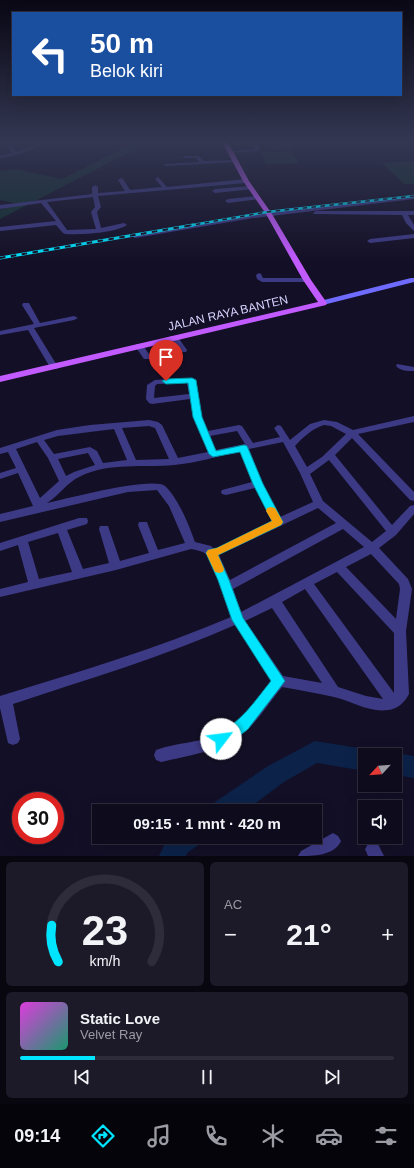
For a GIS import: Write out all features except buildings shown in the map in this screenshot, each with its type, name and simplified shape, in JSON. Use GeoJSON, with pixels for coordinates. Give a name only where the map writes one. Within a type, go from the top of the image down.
{"type":"FeatureCollection","features":[{"type":"Feature","properties":{"kind":"main road"},"geometry":{"type":"LineString","coordinates":[[247,182],[269,214],[323,303]]}},
{"type":"Feature","properties":{"kind":"main road","name":"JALAN RAYA BANTEN"},"geometry":{"type":"LineString","coordinates":[[0,379],[52,365],[174,338],[414,280]]}},
{"type":"Feature","properties":{"kind":"street"},"geometry":{"type":"LineString","coordinates":[[122,182],[128,191]]}},
{"type":"Feature","properties":{"kind":"street"},"geometry":{"type":"LineString","coordinates":[[161,182],[165,187]]}},
{"type":"Feature","properties":{"kind":"street"},"geometry":{"type":"LineString","coordinates":[[0,206],[165,187],[223,182]]}},
{"type":"Feature","properties":{"kind":"street"},"geometry":{"type":"LineString","coordinates":[[95,187],[98,207],[94,214],[99,230]]}},
{"type":"Feature","properties":{"kind":"street"},"geometry":{"type":"LineString","coordinates":[[215,191],[251,188]]}},
{"type":"Feature","properties":{"kind":"street"},"geometry":{"type":"LineString","coordinates":[[135,236],[279,212],[414,197]]}},
{"type":"Feature","properties":{"kind":"street"},"geometry":{"type":"LineString","coordinates":[[228,201],[257,198]]}},
{"type":"Feature","properties":{"kind":"street"},"geometry":{"type":"LineString","coordinates":[[43,201],[65,232],[99,230],[124,225]]}},
{"type":"Feature","properties":{"kind":"street"},"geometry":{"type":"LineString","coordinates":[[376,201],[386,213]]}},
{"type":"Feature","properties":{"kind":"street"},"geometry":{"type":"LineString","coordinates":[[0,211],[12,205]]}},
{"type":"Feature","properties":{"kind":"street"},"geometry":{"type":"LineString","coordinates":[[279,212],[414,213]]}},
{"type":"Feature","properties":{"kind":"street"},"geometry":{"type":"LineString","coordinates":[[404,213],[408,222],[414,229]]}},
{"type":"Feature","properties":{"kind":"street"},"geometry":{"type":"LineString","coordinates":[[0,229],[58,224]]}},
{"type":"Feature","properties":{"kind":"street"},"geometry":{"type":"LineString","coordinates":[[370,241],[414,236]]}},
{"type":"Feature","properties":{"kind":"street"},"geometry":{"type":"LineString","coordinates":[[259,275],[260,279],[262,280],[308,280]]}},
{"type":"Feature","properties":{"kind":"street"},"geometry":{"type":"LineString","coordinates":[[26,305],[52,365]]}},
{"type":"Feature","properties":{"kind":"street"},"geometry":{"type":"LineString","coordinates":[[0,333],[74,318]]}},
{"type":"Feature","properties":{"kind":"street"},"geometry":{"type":"LineString","coordinates":[[174,338],[183,350]]}},
{"type":"Feature","properties":{"kind":"street"},"geometry":{"type":"LineString","coordinates":[[139,346],[148,357]]}},
{"type":"Feature","properties":{"kind":"street"},"geometry":{"type":"LineString","coordinates":[[400,366],[406,369],[414,369]]}},
{"type":"Feature","properties":{"kind":"street"},"geometry":{"type":"LineString","coordinates":[[194,396],[152,401],[151,385],[155,382],[192,380],[198,417],[213,454]]}},
{"type":"Feature","properties":{"kind":"street"},"geometry":{"type":"LineString","coordinates":[[305,473],[352,433],[414,419]]}},
{"type":"Feature","properties":{"kind":"street"},"geometry":{"type":"LineString","coordinates":[[38,505],[48,498],[64,482],[77,474],[100,466],[133,463],[175,462],[247,447],[288,443],[296,439],[315,424],[322,421],[328,422],[352,433],[414,498]]}},
{"type":"Feature","properties":{"kind":"street"},"geometry":{"type":"LineString","coordinates":[[0,451],[56,433],[141,423],[155,424],[159,427],[175,462]]}},
{"type":"Feature","properties":{"kind":"street"},"geometry":{"type":"LineString","coordinates":[[117,426],[133,463]]}},
{"type":"Feature","properties":{"kind":"street"},"geometry":{"type":"LineString","coordinates":[[204,434],[240,428],[258,484],[278,522]]}},
{"type":"Feature","properties":{"kind":"street"},"geometry":{"type":"LineString","coordinates":[[0,593],[116,566],[191,545],[207,549],[212,553],[238,620],[279,681],[334,691],[366,702],[386,705],[394,703],[402,694],[400,631],[405,586],[401,579],[372,548],[319,503],[305,473],[278,428]]}},
{"type":"Feature","properties":{"kind":"street"},"geometry":{"type":"LineString","coordinates":[[38,438],[52,457],[64,482]]}},
{"type":"Feature","properties":{"kind":"street"},"geometry":{"type":"LineString","coordinates":[[11,448],[38,505]]}},
{"type":"Feature","properties":{"kind":"street"},"geometry":{"type":"LineString","coordinates":[[52,457],[90,450],[94,453],[100,466]]}},
{"type":"Feature","properties":{"kind":"street"},"geometry":{"type":"LineString","coordinates":[[329,454],[392,532]]}},
{"type":"Feature","properties":{"kind":"street"},"geometry":{"type":"LineString","coordinates":[[0,476],[22,469]]}},
{"type":"Feature","properties":{"kind":"street"},"geometry":{"type":"LineString","coordinates":[[226,492],[258,484]]}},
{"type":"Feature","properties":{"kind":"street"},"geometry":{"type":"LineString","coordinates":[[0,517],[38,505],[125,489],[147,486],[160,487],[164,491],[191,545]]}},
{"type":"Feature","properties":{"kind":"street"},"geometry":{"type":"LineString","coordinates":[[212,553],[220,551],[319,503]]}},
{"type":"Feature","properties":{"kind":"street"},"geometry":{"type":"LineString","coordinates":[[13,739],[3,701],[125,662],[238,620],[275,602],[372,548],[392,532],[414,508]]}},
{"type":"Feature","properties":{"kind":"street"},"geometry":{"type":"LineString","coordinates":[[0,547],[83,521]]}},
{"type":"Feature","properties":{"kind":"street"},"geometry":{"type":"LineString","coordinates":[[226,587],[343,524]]}},
{"type":"Feature","properties":{"kind":"street"},"geometry":{"type":"LineString","coordinates":[[143,525],[155,555]]}},
{"type":"Feature","properties":{"kind":"street"},"geometry":{"type":"LineString","coordinates":[[61,528],[79,574]]}},
{"type":"Feature","properties":{"kind":"street"},"geometry":{"type":"LineString","coordinates":[[104,529],[116,566]]}},
{"type":"Feature","properties":{"kind":"street"},"geometry":{"type":"LineString","coordinates":[[22,541],[35,585]]}},
{"type":"Feature","properties":{"kind":"street"},"geometry":{"type":"LineString","coordinates":[[338,566],[400,631]]}},
{"type":"Feature","properties":{"kind":"street"},"geometry":{"type":"LineString","coordinates":[[307,583],[394,703]]}},
{"type":"Feature","properties":{"kind":"street"},"geometry":{"type":"LineString","coordinates":[[275,602],[334,691]]}},
{"type":"Feature","properties":{"kind":"street"},"geometry":{"type":"LineString","coordinates":[[161,755],[221,739],[232,734],[243,725],[279,681]]}},
{"type":"Feature","properties":{"kind":"street"},"geometry":{"type":"LineString","coordinates":[[306,856],[334,841]]}},
{"type":"Feature","properties":{"kind":"green space"},"geometry":{"type":"Polygon","coordinates":[[[0,182],[72,182],[0,219],[0,210],[19,204],[0,200],[0,182]]]}},
{"type":"Feature","properties":{"kind":"green space"},"geometry":{"type":"Polygon","coordinates":[[[402,182],[414,182],[414,184],[404,184],[402,182]]]}},
{"type":"Feature","properties":{"kind":"waterway"},"geometry":{"type":"LineString","coordinates":[[234,804],[276,774],[315,752],[358,759]]}},
{"type":"Feature","properties":{"kind":"waterway"},"geometry":{"type":"LineString","coordinates":[[402,765],[414,767]]}},
{"type":"Feature","properties":{"kind":"waterway"},"geometry":{"type":"LineString","coordinates":[[172,856],[178,844]]}},
{"type":"Feature","properties":{"kind":"railway"},"geometry":{"type":"LineString","coordinates":[[187,226],[267,212],[414,196]]}},
{"type":"Feature","properties":{"kind":"railway"},"geometry":{"type":"LineString","coordinates":[[0,258],[193,225]]}},
{"type":"Feature","properties":{"kind":"slow traffic"},"geometry":{"type":"LineString","coordinates":[[219,569],[212,553],[220,551],[278,522],[271,511]]}},
{"type":"Feature","properties":{"kind":"route"},"geometry":{"type":"LineString","coordinates":[[166,381],[192,380],[195,406],[198,417],[213,454],[244,448],[269,508],[278,522],[220,551],[212,553],[224,580],[238,620],[279,681],[243,725],[232,734],[221,739]]}}]}
